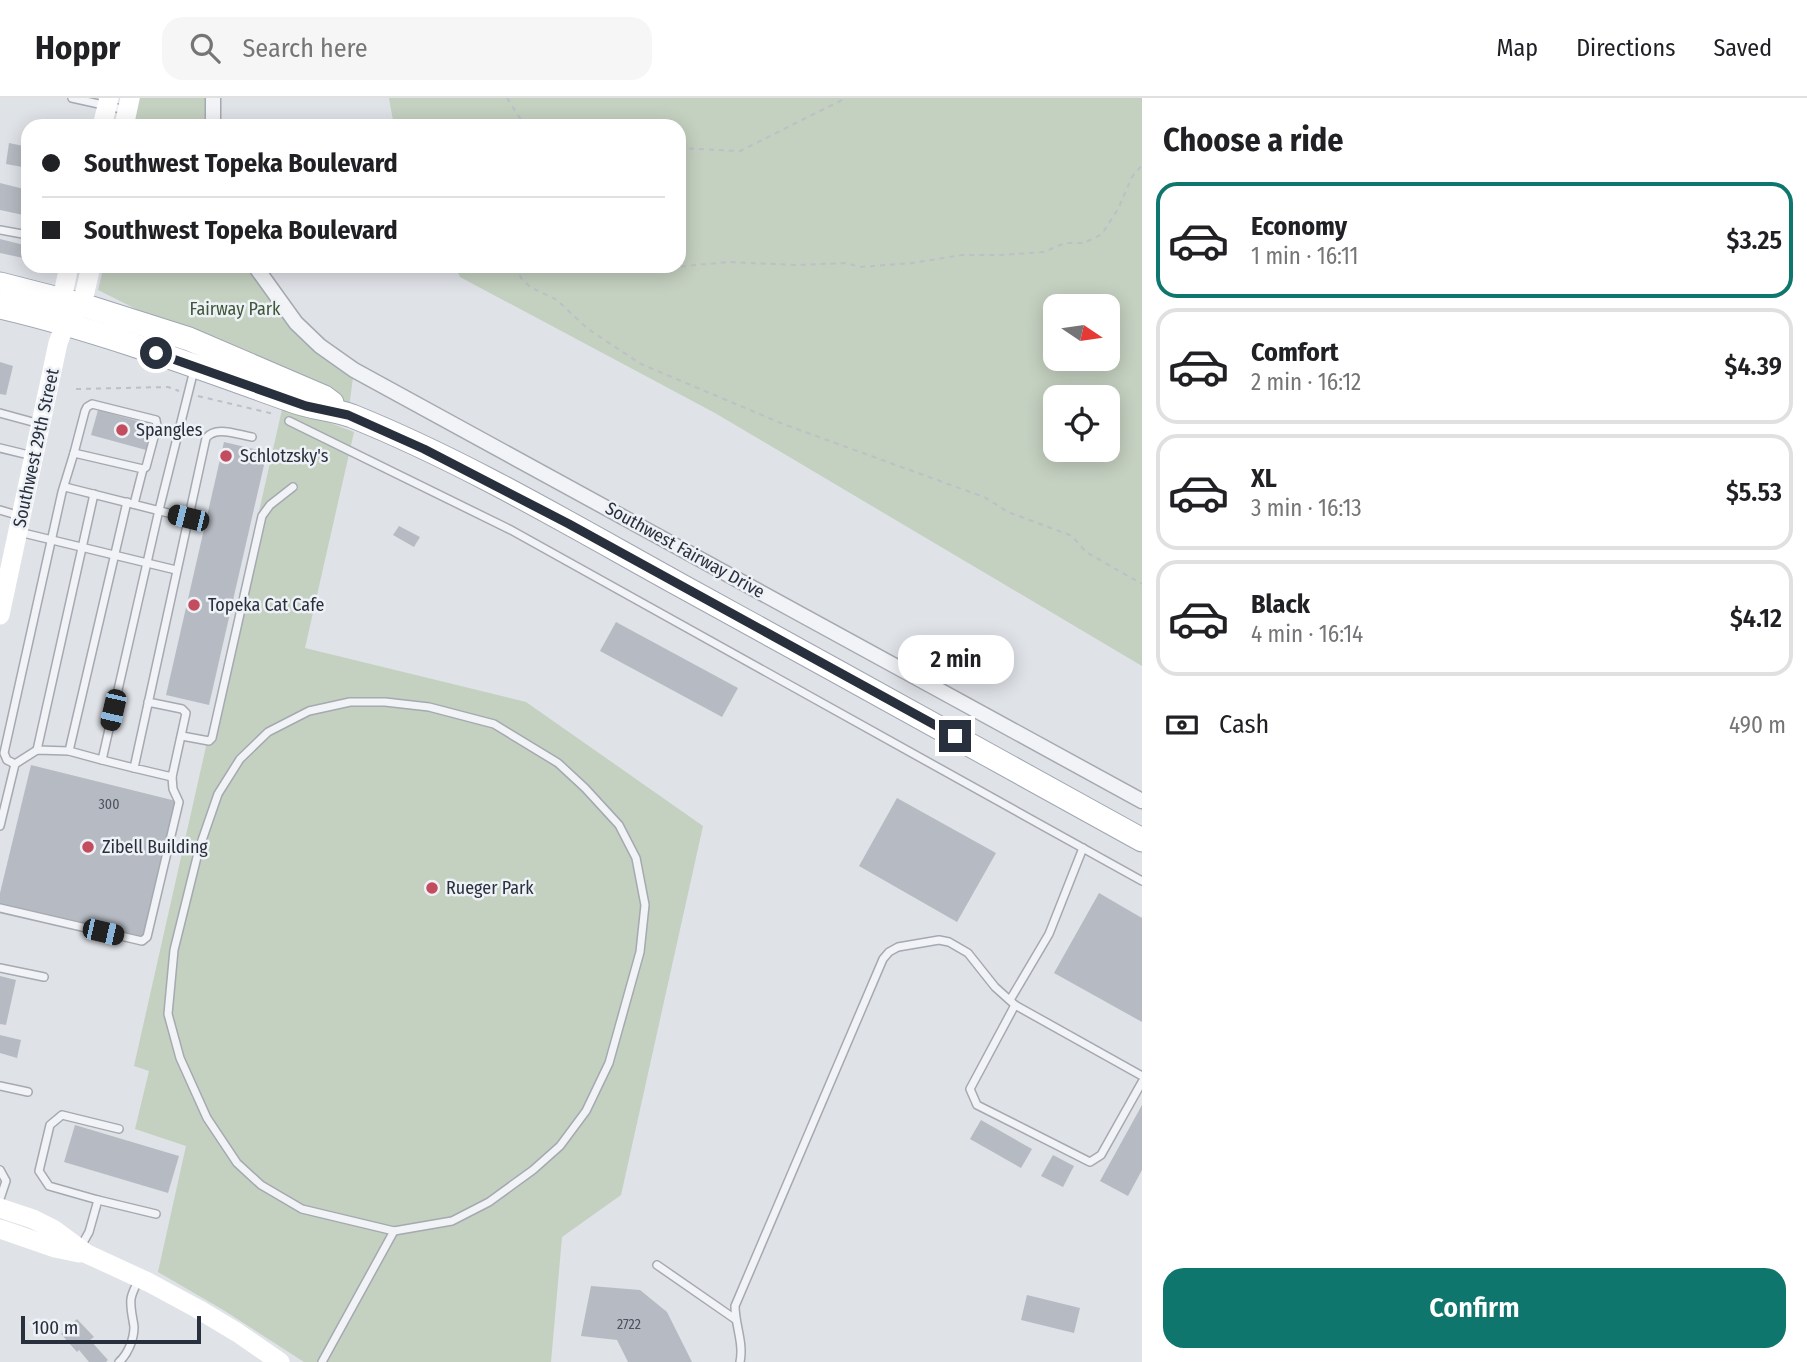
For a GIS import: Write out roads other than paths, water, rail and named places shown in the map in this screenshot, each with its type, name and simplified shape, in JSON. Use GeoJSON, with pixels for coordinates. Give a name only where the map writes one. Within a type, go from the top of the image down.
{"type":"FeatureCollection","features":[{"type":"Feature","properties":{"kind":"main road"},"geometry":{"type":"LineString","coordinates":[[104,119],[108,102]]}},
{"type":"Feature","properties":{"kind":"main road","name":"Southwest 29th Street"},"geometry":{"type":"LineString","coordinates":[[70,273],[72,302]]}},
{"type":"Feature","properties":{"kind":"main road","name":"Southwest 29th Street"},"geometry":{"type":"LineString","coordinates":[[0,614],[58,343],[72,302],[87,273]]}},
{"type":"Feature","properties":{"kind":"main road"},"geometry":{"type":"LineString","coordinates":[[0,284],[72,302],[210,348],[324,397],[348,415]]}},
{"type":"Feature","properties":{"kind":"main road"},"geometry":{"type":"LineString","coordinates":[[0,307],[65,324],[195,366],[306,406],[348,415],[424,449],[522,499],[1142,840]]}},
{"type":"Feature","properties":{"kind":"main road"},"geometry":{"type":"LineString","coordinates":[[0,1208],[53,1229],[83,1251],[198,1309],[281,1362]]}},
{"type":"Feature","properties":{"kind":"main road"},"geometry":{"type":"LineString","coordinates":[[0,1229],[55,1248],[83,1251]]}},
{"type":"Feature","properties":{"kind":"street"},"geometry":{"type":"LineString","coordinates":[[213,98],[213,119]]}},
{"type":"Feature","properties":{"kind":"street","name":"Southwest Fairway Drive"},"geometry":{"type":"LineString","coordinates":[[260,273],[296,323],[320,346],[354,370],[1142,801]]}},
{"type":"Feature","properties":{"kind":"lane"},"geometry":{"type":"LineString","coordinates":[[74,98],[108,102],[127,111]]}},
{"type":"Feature","properties":{"kind":"lane"},"geometry":{"type":"LineString","coordinates":[[0,230],[21,234]]}},
{"type":"Feature","properties":{"kind":"lane"},"geometry":{"type":"LineString","coordinates":[[102,760],[146,563],[195,366]]}},
{"type":"Feature","properties":{"kind":"lane"},"geometry":{"type":"LineString","coordinates":[[15,764],[7,760],[4,753],[62,492],[87,407],[92,404],[156,421],[156,426],[146,467],[131,503],[115,556],[69,751]]}},
{"type":"Feature","properties":{"kind":"lane"},"geometry":{"type":"LineString","coordinates":[[0,413],[41,425]]}},
{"type":"Feature","properties":{"kind":"lane"},"geometry":{"type":"LineString","coordinates":[[289,421],[511,530],[1142,881]]}},
{"type":"Feature","properties":{"kind":"lane"},"geometry":{"type":"LineString","coordinates":[[134,768],[206,438],[209,433],[216,431],[252,438]]}},
{"type":"Feature","properties":{"kind":"lane"},"geometry":{"type":"LineString","coordinates":[[0,449],[34,456]]}},
{"type":"Feature","properties":{"kind":"lane"},"geometry":{"type":"LineString","coordinates":[[74,453],[143,469]]}},
{"type":"Feature","properties":{"kind":"lane"},"geometry":{"type":"LineString","coordinates":[[65,487],[188,518]]}},
{"type":"Feature","properties":{"kind":"lane"},"geometry":{"type":"LineString","coordinates":[[182,736],[209,741],[212,738],[262,516],[270,505],[293,487]]}},
{"type":"Feature","properties":{"kind":"lane"},"geometry":{"type":"LineString","coordinates":[[37,750],[94,494]]}},
{"type":"Feature","properties":{"kind":"lane"},"geometry":{"type":"LineString","coordinates":[[0,510],[51,540],[176,570]]}},
{"type":"Feature","properties":{"kind":"lane"},"geometry":{"type":"LineString","coordinates":[[0,908],[142,941],[147,937],[179,802],[173,789],[172,777],[186,713],[182,709],[148,702]]}},
{"type":"Feature","properties":{"kind":"lane"},"geometry":{"type":"LineString","coordinates":[[350,702],[385,702],[429,707],[494,724],[558,763],[619,825],[636,858],[645,905],[640,952],[609,1062],[586,1111],[560,1146],[533,1170],[489,1202],[452,1221],[394,1231],[302,1209],[261,1185],[237,1163],[207,1118],[180,1058],[168,1014],[174,950],[199,849],[218,794],[240,759],[268,732],[309,711],[350,702]]}},
{"type":"Feature","properties":{"kind":"lane"},"geometry":{"type":"LineString","coordinates":[[0,826],[15,764],[37,750],[69,751],[172,777]]}},
{"type":"Feature","properties":{"kind":"lane"},"geometry":{"type":"LineString","coordinates":[[1083,848],[1049,934],[970,1089],[977,1105],[1090,1162],[1101,1155],[1142,1082]]}},
{"type":"Feature","properties":{"kind":"lane"},"geometry":{"type":"LineString","coordinates":[[740,1362],[741,1341],[735,1319],[735,1306],[883,959],[889,951],[939,940],[949,942],[968,953],[995,987],[1012,1002],[1142,1076]]}},
{"type":"Feature","properties":{"kind":"lane"},"geometry":{"type":"LineString","coordinates":[[0,968],[44,977]]}},
{"type":"Feature","properties":{"kind":"lane"},"geometry":{"type":"LineString","coordinates":[[0,1086],[28,1092]]}},
{"type":"Feature","properties":{"kind":"lane"},"geometry":{"type":"LineString","coordinates":[[119,1129],[62,1115],[50,1125],[39,1171],[49,1186],[156,1214]]}},
{"type":"Feature","properties":{"kind":"lane"},"geometry":{"type":"LineString","coordinates":[[0,1170],[6,1181],[0,1199]]}},
{"type":"Feature","properties":{"kind":"lane"},"geometry":{"type":"LineString","coordinates":[[83,1251],[98,1200]]}},
{"type":"Feature","properties":{"kind":"lane"},"geometry":{"type":"LineString","coordinates":[[322,1362],[394,1231]]}},
{"type":"Feature","properties":{"kind":"lane"},"geometry":{"type":"LineString","coordinates":[[657,1265],[735,1319]]}},
{"type":"Feature","properties":{"kind":"lane"},"geometry":{"type":"LineString","coordinates":[[119,1362],[131,1342],[134,1329],[131,1295],[140,1279]]}},
{"type":"Feature","properties":{"kind":"place","name":"Spangles"},"geometry":{"type":"Point","coordinates":[122,430]}},
{"type":"Feature","properties":{"kind":"place","name":"Schlotzsky's"},"geometry":{"type":"Point","coordinates":[226,456]}},
{"type":"Feature","properties":{"kind":"place","name":"Topeka Cat Cafe"},"geometry":{"type":"Point","coordinates":[194,605]}},
{"type":"Feature","properties":{"kind":"place","name":"Zibell Building"},"geometry":{"type":"Point","coordinates":[88,847]}},
{"type":"Feature","properties":{"kind":"place","name":"Rueger Park"},"geometry":{"type":"Point","coordinates":[432,888]}},
{"type":"Feature","properties":{"kind":"park label","name":"Fairway Park"},"geometry":{"type":"Point","coordinates":[235,309]}}]}
